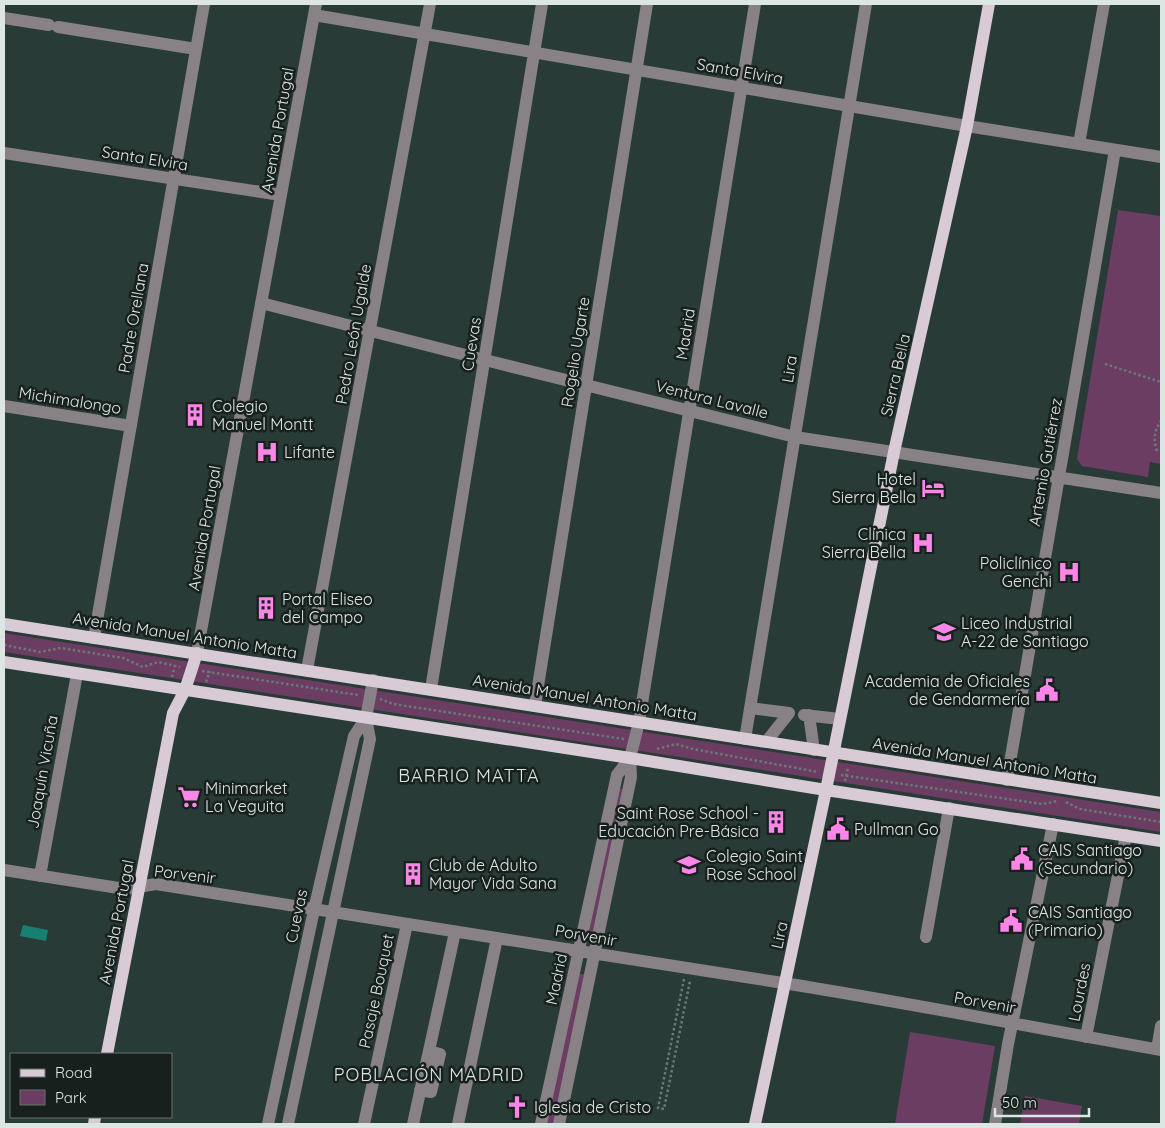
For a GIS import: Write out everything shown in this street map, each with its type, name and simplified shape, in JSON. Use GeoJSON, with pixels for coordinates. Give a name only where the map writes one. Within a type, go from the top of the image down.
{"type":"FeatureCollection","features":[{"type":"Feature","properties":{"kind":"main road","name":"Sierra Bella"},"geometry":{"type":"LineString","coordinates":[[833,753],[894,452],[966,126],[989,4]]}},
{"type":"Feature","properties":{"kind":"main road","name":"Avenida Manuel Antonio Matta"},"geometry":{"type":"LineString","coordinates":[[4,624],[1161,803]]}},
{"type":"Feature","properties":{"kind":"main road","name":"Avenida Portugal"},"geometry":{"type":"LineString","coordinates":[[107,1053],[173,713],[185,690],[197,653]]}},
{"type":"Feature","properties":{"kind":"main road"},"geometry":{"type":"LineString","coordinates":[[4,662],[366,718],[632,752],[812,788],[1161,841]]}},
{"type":"Feature","properties":{"kind":"main road","name":"Lira"},"geometry":{"type":"LineString","coordinates":[[754,1124],[833,753]]}},
{"type":"Feature","properties":{"kind":"street","name":"Padre Orellana"},"geometry":{"type":"LineString","coordinates":[[94,638],[204,4]]}},
{"type":"Feature","properties":{"kind":"street","name":"Pedro León Ugalde"},"geometry":{"type":"LineString","coordinates":[[307,670],[430,4]]}},
{"type":"Feature","properties":{"kind":"street","name":"Cuevas"},"geometry":{"type":"LineString","coordinates":[[431,689],[542,4]]}},
{"type":"Feature","properties":{"kind":"street","name":"Rogelio Ugarte"},"geometry":{"type":"LineString","coordinates":[[535,706],[648,4]]}},
{"type":"Feature","properties":{"kind":"street","name":"Madrid"},"geometry":{"type":"LineString","coordinates":[[559,1124],[631,777],[632,752],[639,722],[756,4]]}},
{"type":"Feature","properties":{"kind":"street","name":"Lira"},"geometry":{"type":"LineString","coordinates":[[745,739],[866,4]]}},
{"type":"Feature","properties":{"kind":"street"},"geometry":{"type":"LineString","coordinates":[[1079,144],[1104,4]]}},
{"type":"Feature","properties":{"kind":"street","name":"Santa Elvira"},"geometry":{"type":"LineString","coordinates":[[315,9],[424,34],[966,126],[1161,157]]}},
{"type":"Feature","properties":{"kind":"street","name":"Avenida Portugal"},"geometry":{"type":"LineString","coordinates":[[197,653],[315,9]]}},
{"type":"Feature","properties":{"kind":"street"},"geometry":{"type":"LineString","coordinates":[[4,18],[196,49]]}},
{"type":"Feature","properties":{"kind":"street","name":"Artemio Gutiérrez"},"geometry":{"type":"LineString","coordinates":[[1007,780],[1115,150]]}},
{"type":"Feature","properties":{"kind":"street","name":"Santa Elvira"},"geometry":{"type":"LineString","coordinates":[[4,153],[281,195]]}},
{"type":"Feature","properties":{"kind":"street","name":"Ventura Lavalle"},"geometry":{"type":"LineString","coordinates":[[262,303],[795,437],[1161,493]]}},
{"type":"Feature","properties":{"kind":"street","name":"Michimalongo"},"geometry":{"type":"LineString","coordinates":[[4,406],[130,426]]}},
{"type":"Feature","properties":{"kind":"street","name":"Joaquín Vicuña"},"geometry":{"type":"LineString","coordinates":[[40,876],[76,674]]}},
{"type":"Feature","properties":{"kind":"street","name":"Cuevas"},"geometry":{"type":"LineString","coordinates":[[268,1124],[354,736],[366,718],[373,680]]}},
{"type":"Feature","properties":{"kind":"street"},"geometry":{"type":"LineString","coordinates":[[750,708],[789,713],[766,742]]}},
{"type":"Feature","properties":{"kind":"street"},"geometry":{"type":"LineString","coordinates":[[816,750],[807,715],[840,719]]}},
{"type":"Feature","properties":{"kind":"street","name":"Cuevas"},"geometry":{"type":"LineString","coordinates":[[288,1124],[370,739],[366,718]]}},
{"type":"Feature","properties":{"kind":"street","name":"Madrid"},"geometry":{"type":"LineString","coordinates":[[542,1124],[617,775],[632,752]]}},
{"type":"Feature","properties":{"kind":"street"},"geometry":{"type":"LineString","coordinates":[[926,937],[949,808]]}},
{"type":"Feature","properties":{"kind":"street"},"geometry":{"type":"LineString","coordinates":[[995,1124],[1013,1024],[1054,824]]}},
{"type":"Feature","properties":{"kind":"street","name":"Lourdes"},"geometry":{"type":"LineString","coordinates":[[1086,1036],[1126,836]]}},
{"type":"Feature","properties":{"kind":"street","name":"Porvenir"},"geometry":{"type":"LineString","coordinates":[[4,870],[126,889],[156,884],[785,983],[1159,1049]]}},
{"type":"Feature","properties":{"kind":"street","name":"Pasaje Bouquet"},"geometry":{"type":"LineString","coordinates":[[364,1124],[407,924]]}},
{"type":"Feature","properties":{"kind":"street"},"geometry":{"type":"LineString","coordinates":[[413,1124],[455,932]]}},
{"type":"Feature","properties":{"kind":"street"},"geometry":{"type":"LineString","coordinates":[[458,1124],[496,938]]}},
{"type":"Feature","properties":{"kind":"street"},"geometry":{"type":"LineString","coordinates":[[1159,1049],[1161,1026]]}},
{"type":"Feature","properties":{"kind":"path"},"geometry":{"type":"LineString","coordinates":[[1105,364],[1161,382]]}},
{"type":"Feature","properties":{"kind":"path"},"geometry":{"type":"LineString","coordinates":[[1157,451],[1154,442],[1155,430],[1161,421]]}},
{"type":"Feature","properties":{"kind":"path"},"geometry":{"type":"LineString","coordinates":[[4,645],[40,652],[61,648],[123,658],[143,667],[158,662],[192,670],[371,696],[393,704],[624,739],[632,752]]}},
{"type":"Feature","properties":{"kind":"path"},"geometry":{"type":"LineString","coordinates":[[169,688],[178,650]]}},
{"type":"Feature","properties":{"kind":"path"},"geometry":{"type":"LineString","coordinates":[[202,693],[214,656]]}},
{"type":"Feature","properties":{"kind":"path"},"geometry":{"type":"LineString","coordinates":[[656,750],[676,744],[693,749],[829,774],[1042,804],[1056,800],[1066,802],[1080,809],[1161,822]]}},
{"type":"Feature","properties":{"kind":"path"},"geometry":{"type":"LineString","coordinates":[[812,788],[816,750]]}},
{"type":"Feature","properties":{"kind":"path"},"geometry":{"type":"LineString","coordinates":[[842,792],[850,755]]}},
{"type":"Feature","properties":{"kind":"path"},"geometry":{"type":"LineString","coordinates":[[682,986],[658,1108],[664,1109],[689,987]]}},
{"type":"Feature","properties":{"kind":"green space"},"geometry":{"type":"Polygon","coordinates":[[[1118,210],[1161,216],[1161,464],[1150,462],[1148,477],[1082,466],[1077,459],[1118,210]]]}},
{"type":"Feature","properties":{"kind":"green space"},"geometry":{"type":"Polygon","coordinates":[[[4,633],[1161,812],[1161,832],[4,652],[4,633]]]}},
{"type":"Feature","properties":{"kind":"green space"},"geometry":{"type":"Polygon","coordinates":[[[618,789],[623,789],[595,934],[589,932],[618,789]]]}},
{"type":"Feature","properties":{"kind":"green space"},"geometry":{"type":"Polygon","coordinates":[[[579,974],[584,974],[556,1124],[546,1124],[579,974]]]}},
{"type":"Feature","properties":{"kind":"green space"},"geometry":{"type":"Polygon","coordinates":[[[910,1032],[995,1046],[982,1124],[895,1124],[910,1032]]]}},
{"type":"Feature","properties":{"kind":"green space"},"geometry":{"type":"Polygon","coordinates":[[[1025,1096],[1082,1106],[1079,1124],[1020,1124],[1025,1096]]]}},
{"type":"Feature","properties":{"kind":"shaded area"},"geometry":{"type":"Polygon","coordinates":[[[23,925],[48,930],[46,941],[20,936],[23,925]]]}},
{"type":"Feature","properties":{"kind":"place","name":"Colegio Manuel Montt"},"geometry":{"type":"Point","coordinates":[195,415]}},
{"type":"Feature","properties":{"kind":"place","name":"Lifante"},"geometry":{"type":"Point","coordinates":[267,452]}},
{"type":"Feature","properties":{"kind":"place","name":"Hotel Sierra Bella"},"geometry":{"type":"Point","coordinates":[933,488]}},
{"type":"Feature","properties":{"kind":"place","name":"Clínica Sierra Bella"},"geometry":{"type":"Point","coordinates":[923,543]}},
{"type":"Feature","properties":{"kind":"place","name":"Policlínico Genchi"},"geometry":{"type":"Point","coordinates":[1069,572]}},
{"type":"Feature","properties":{"kind":"place","name":"Portal Eliseo del Campo"},"geometry":{"type":"Point","coordinates":[266,608]}},
{"type":"Feature","properties":{"kind":"place","name":"Liceo Industrial A-22 de Santiago"},"geometry":{"type":"Point","coordinates":[944,632]}},
{"type":"Feature","properties":{"kind":"place","name":"Academia de Oficiales de Gendarmería"},"geometry":{"type":"Point","coordinates":[1047,690]}},
{"type":"Feature","properties":{"kind":"place","name":"Minimarket La Veguita"},"geometry":{"type":"Point","coordinates":[189,797]}},
{"type":"Feature","properties":{"kind":"place","name":"Saint Rose School - Educación Pre-Básica"},"geometry":{"type":"Point","coordinates":[776,822]}},
{"type":"Feature","properties":{"kind":"place","name":"Pullman Go"},"geometry":{"type":"Point","coordinates":[838,829]}},
{"type":"Feature","properties":{"kind":"place","name":"CAIS Santiago (Secundario)"},"geometry":{"type":"Point","coordinates":[1022,859]}},
{"type":"Feature","properties":{"kind":"place","name":"Colegio Saint Rose School"},"geometry":{"type":"Point","coordinates":[689,865]}},
{"type":"Feature","properties":{"kind":"place","name":"Club de Adulto Mayor Vida Sana"},"geometry":{"type":"Point","coordinates":[413,874]}},
{"type":"Feature","properties":{"kind":"place","name":"CAIS Santiago (Primario)"},"geometry":{"type":"Point","coordinates":[1011,921]}},
{"type":"Feature","properties":{"kind":"place","name":"Iglesia de Cristo"},"geometry":{"type":"Point","coordinates":[517,1107]}},
{"type":"Feature","properties":{"kind":"district","name":"BARRIO MATTA"},"geometry":{"type":"Point","coordinates":[469,776]}},
{"type":"Feature","properties":{"kind":"district","name":"POBLACIÓN MADRID"},"geometry":{"type":"Point","coordinates":[429,1075]}}]}
